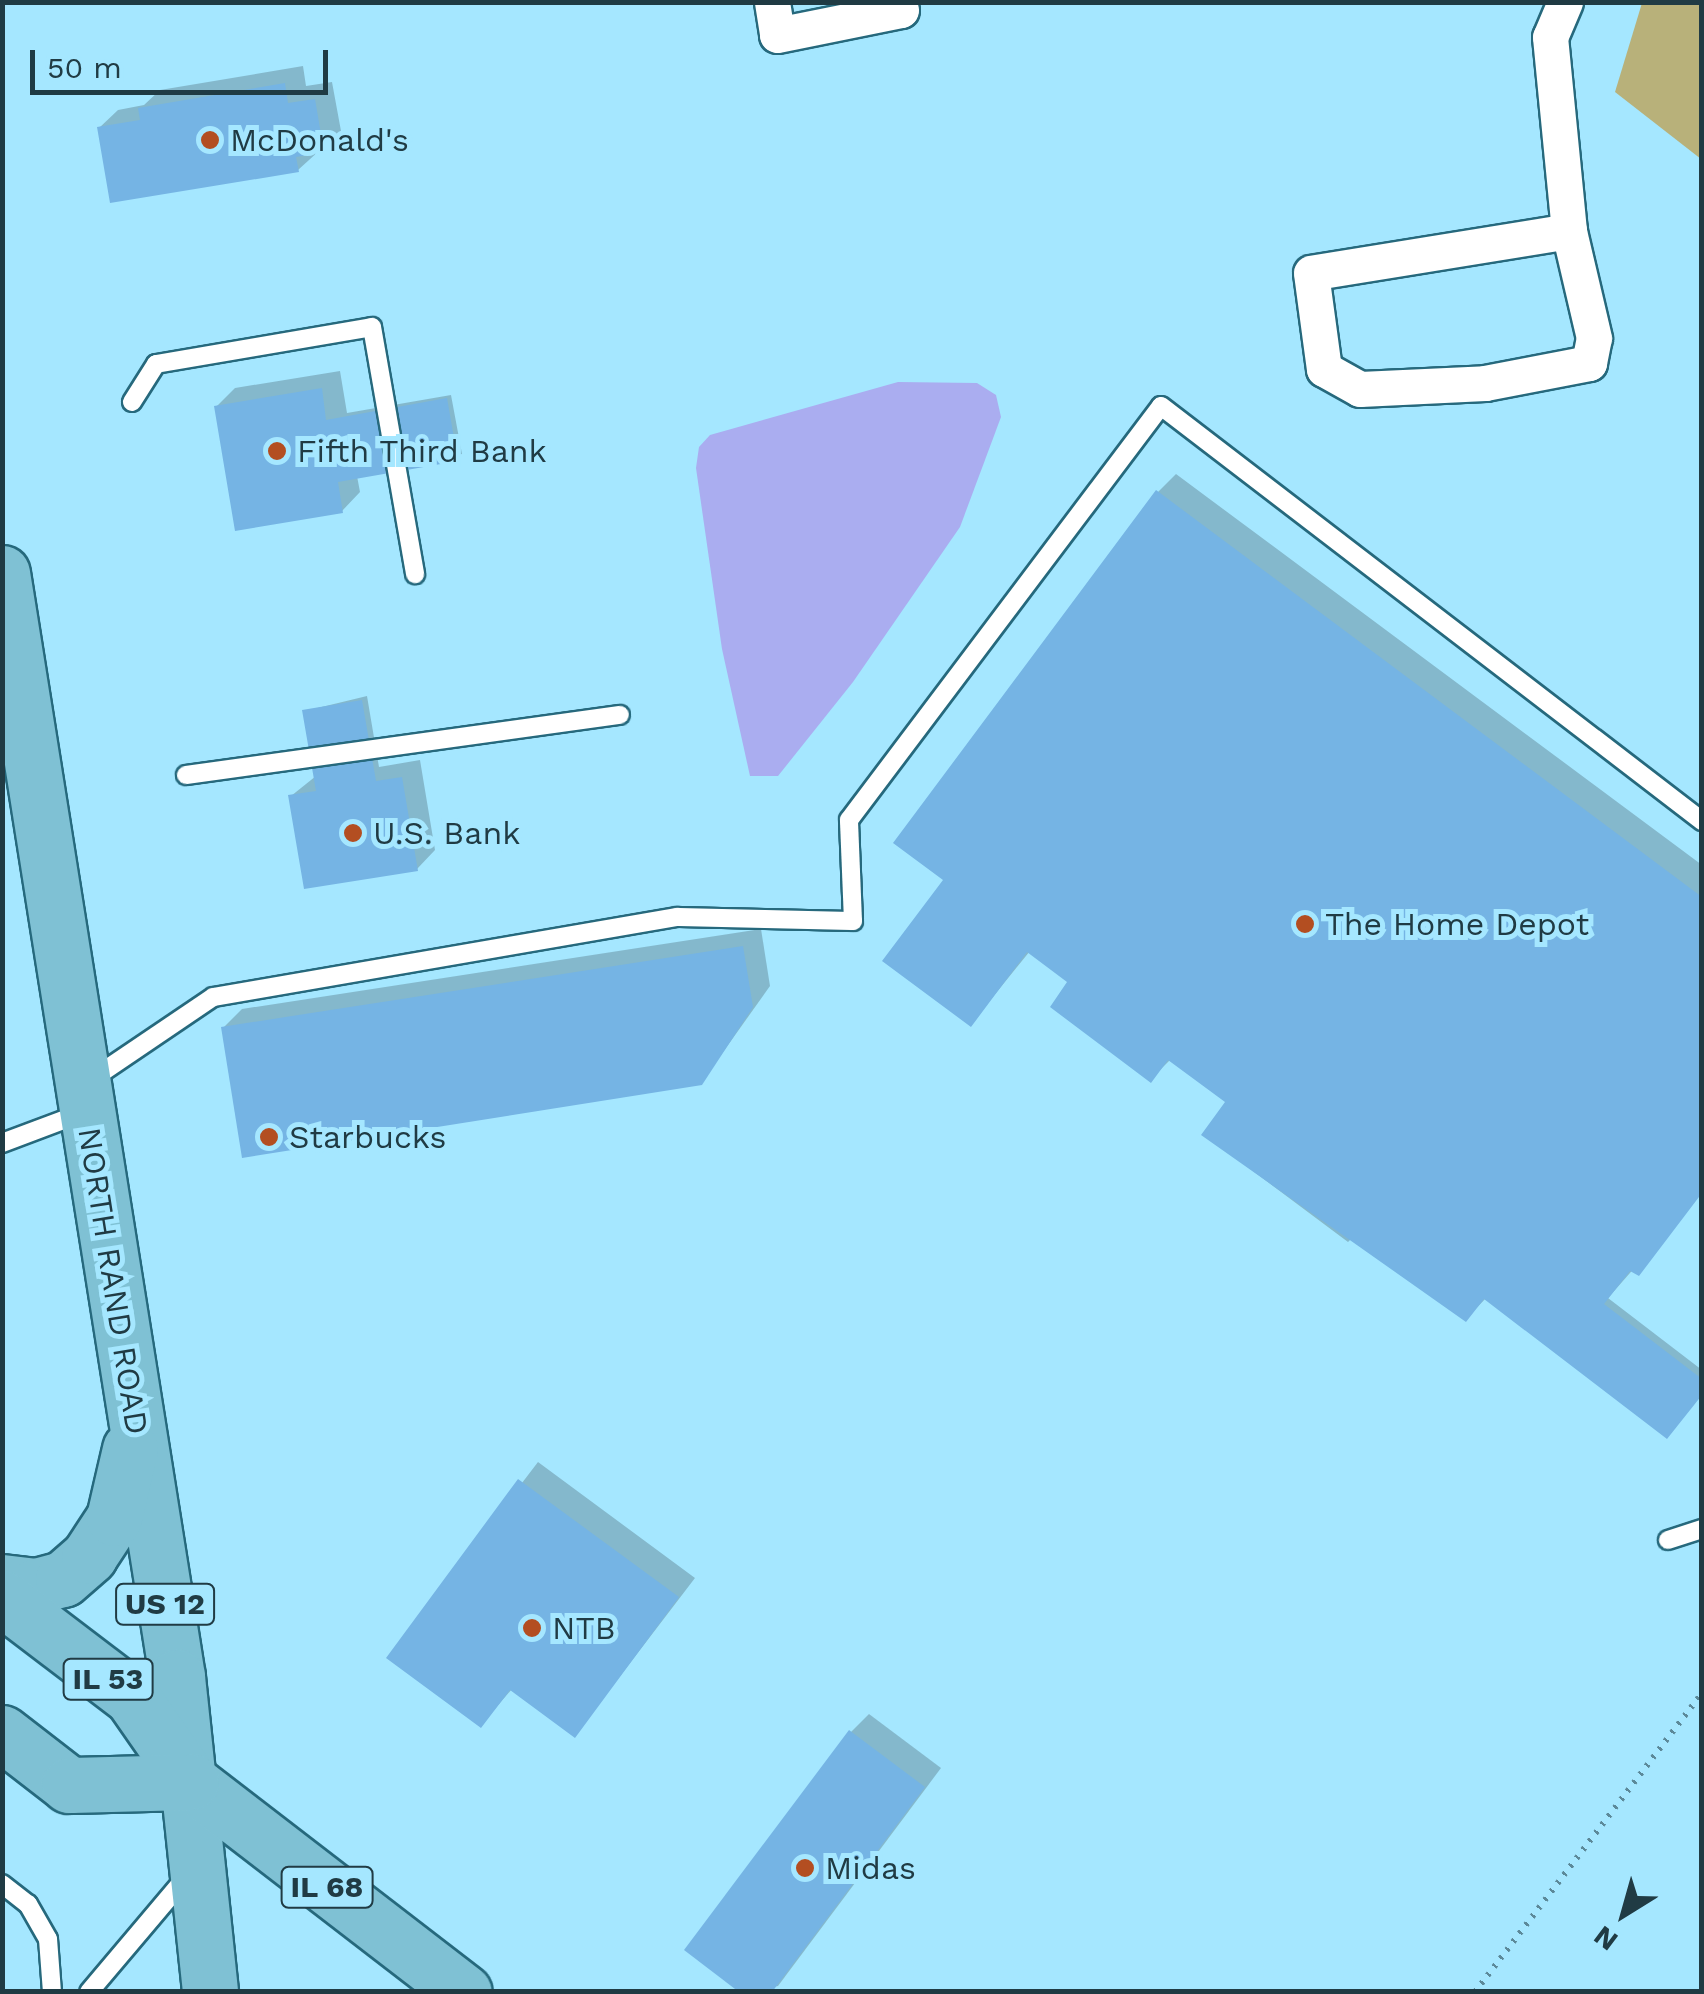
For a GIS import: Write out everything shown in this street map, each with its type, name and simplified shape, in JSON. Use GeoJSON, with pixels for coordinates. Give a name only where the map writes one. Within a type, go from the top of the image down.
{"type":"FeatureCollection","features":[{"type":"Feature","properties":{"kind":"main road","name":"NORTH RAND ROAD"},"geometry":{"type":"LineString","coordinates":[[2,573],[24,756],[86,1098],[191,1782],[210,1992]]}},
{"type":"Feature","properties":{"kind":"main road"},"geometry":{"type":"LineString","coordinates":[[2,1582],[36,1586],[63,1580],[89,1556],[114,1518],[136,1426]]}},
{"type":"Feature","properties":{"kind":"main road","name":"IL 53"},"geometry":{"type":"LineString","coordinates":[[2,1598],[132,1697],[191,1782]]}},
{"type":"Feature","properties":{"kind":"main road"},"geometry":{"type":"LineString","coordinates":[[2,1733],[69,1785],[191,1782]]}},
{"type":"Feature","properties":{"kind":"main road","name":"IL 68"},"geometry":{"type":"LineString","coordinates":[[191,1782],[464,1992]]}},
{"type":"Feature","properties":{"kind":"street"},"geometry":{"type":"LineString","coordinates":[[772,2],[777,35],[901,10],[900,2]]}},
{"type":"Feature","properties":{"kind":"street"},"geometry":{"type":"LineString","coordinates":[[1566,2],[1550,38],[1569,232],[1594,338],[1590,363],[1566,373],[1360,389],[1324,369],[1311,274],[1569,232]]}},
{"type":"Feature","properties":{"kind":"lane"},"geometry":{"type":"LineString","coordinates":[[132,402],[156,364],[372,327],[415,574]]}},
{"type":"Feature","properties":{"kind":"lane"},"geometry":{"type":"LineString","coordinates":[[2,1143],[86,1098],[213,997],[677,916],[853,922],[850,820],[1161,406],[1702,821]]}},
{"type":"Feature","properties":{"kind":"lane"},"geometry":{"type":"LineString","coordinates":[[186,775],[620,714]]}},
{"type":"Feature","properties":{"kind":"lane"},"geometry":{"type":"LineString","coordinates":[[1668,1540],[1702,1529]]}},
{"type":"Feature","properties":{"kind":"lane"},"geometry":{"type":"LineString","coordinates":[[89,1992],[198,1864]]}},
{"type":"Feature","properties":{"kind":"lane"},"geometry":{"type":"LineString","coordinates":[[2,1884],[28,1904],[48,1938],[52,1992]]}},
{"type":"Feature","properties":{"kind":"path"},"geometry":{"type":"LineString","coordinates":[[1474,1992],[1702,1693]]}},
{"type":"Feature","properties":{"kind":"shaded area"},"geometry":{"type":"Polygon","coordinates":[[[1642,3],[1701,3],[1701,159],[1615,92],[1642,3]]]}},
{"type":"Feature","properties":{"kind":"water"},"geometry":{"type":"Polygon","coordinates":[[[898,382],[977,383],[996,395],[1001,417],[960,527],[853,682],[778,776],[750,776],[722,649],[696,468],[699,447],[710,435],[898,382]]]}},
{"type":"Feature","properties":{"kind":"building","name":"McDonald's"},"geometry":{"type":"Polygon","coordinates":[[[285,83],[288,103],[315,99],[324,152],[296,157],[299,172],[110,203],[97,127],[140,120],[138,108],[285,83]]]}},
{"type":"Feature","properties":{"kind":"building","name":"Fifth Third Bank"},"geometry":{"type":"Polygon","coordinates":[[[322,388],[326,420],[447,398],[458,461],[338,482],[343,513],[235,531],[214,406],[322,388]]]}},
{"type":"Feature","properties":{"kind":"building","name":"The Home Depot"},"geometry":{"type":"Polygon","coordinates":[[[1156,490],[1702,897],[1702,1193],[1639,1276],[1630,1271],[1604,1304],[1702,1379],[1702,1395],[1667,1439],[1484,1299],[1466,1322],[1201,1135],[1225,1102],[1168,1060],[1151,1083],[1050,1007],[1067,982],[1027,952],[971,1027],[882,961],[943,880],[893,843],[1156,490]]]}},
{"type":"Feature","properties":{"kind":"building","name":"U.S. Bank"},"geometry":{"type":"Polygon","coordinates":[[[362,700],[376,781],[402,777],[418,871],[304,889],[288,795],[316,791],[302,710],[362,700]]]}},
{"type":"Feature","properties":{"kind":"building"},"geometry":{"type":"Polygon","coordinates":[[[743,946],[753,1007],[702,1085],[242,1158],[221,1027],[743,946]]]}},
{"type":"Feature","properties":{"kind":"building","name":"NTB"},"geometry":{"type":"Polygon","coordinates":[[[518,1479],[679,1597],[575,1738],[510,1690],[481,1728],[386,1658],[518,1479]]]}},
{"type":"Feature","properties":{"kind":"building","name":"Midas"},"geometry":{"type":"Polygon","coordinates":[[[849,1730],[925,1787],[772,1992],[739,1992],[684,1950],[849,1730]]]}},
{"type":"Feature","properties":{"kind":"place","name":"McDonald's"},"geometry":{"type":"Point","coordinates":[210,140]}},
{"type":"Feature","properties":{"kind":"place","name":"Fifth Third Bank"},"geometry":{"type":"Point","coordinates":[277,451]}},
{"type":"Feature","properties":{"kind":"place","name":"U.S. Bank"},"geometry":{"type":"Point","coordinates":[353,833]}},
{"type":"Feature","properties":{"kind":"place","name":"The Home Depot"},"geometry":{"type":"Point","coordinates":[1305,924]}},
{"type":"Feature","properties":{"kind":"place","name":"Starbucks"},"geometry":{"type":"Point","coordinates":[269,1137]}},
{"type":"Feature","properties":{"kind":"place","name":"NTB"},"geometry":{"type":"Point","coordinates":[532,1628]}},
{"type":"Feature","properties":{"kind":"place","name":"Midas"},"geometry":{"type":"Point","coordinates":[805,1868]}}]}
